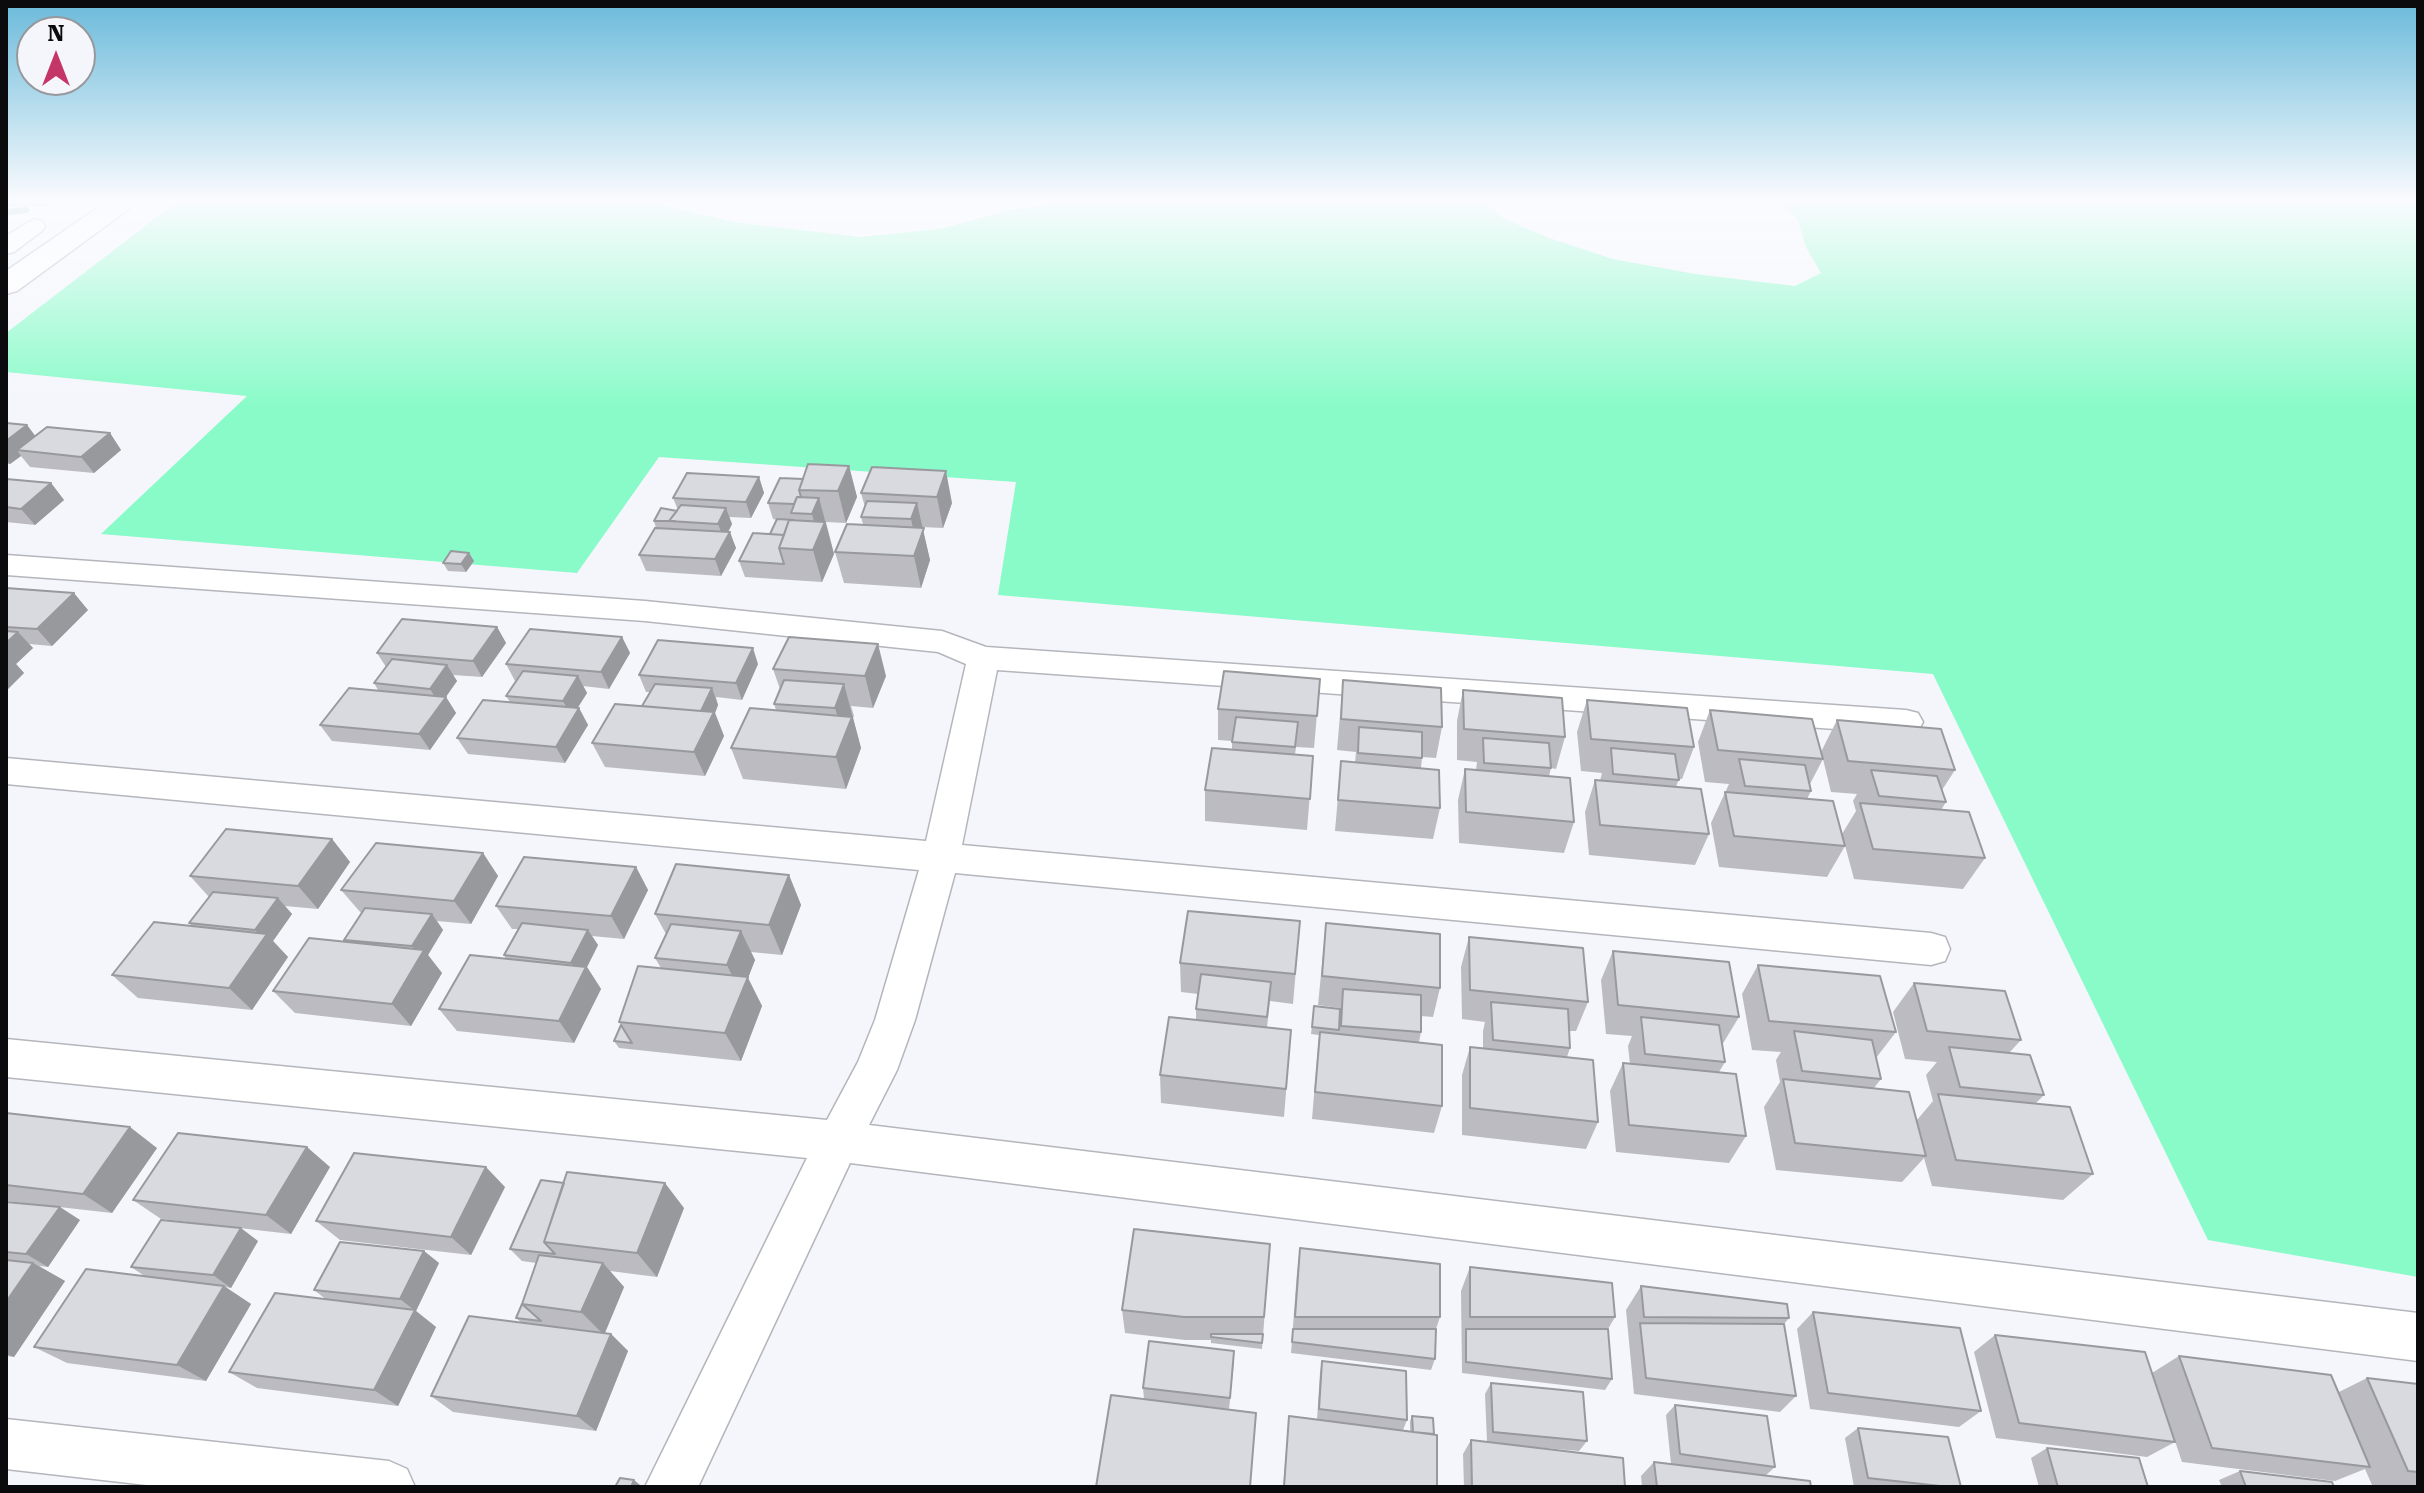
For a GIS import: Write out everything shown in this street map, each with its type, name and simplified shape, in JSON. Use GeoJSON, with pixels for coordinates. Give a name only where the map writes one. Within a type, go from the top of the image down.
{"type":"FeatureCollection","features":[{"type":"Feature","properties":{"kind":"main road"},"geometry":{"type":"LineString","coordinates":[[6,285],[28,270]]}},
{"type":"Feature","properties":{"kind":"street"},"geometry":{"type":"LineString","coordinates":[[6,565],[645,611],[942,642],[983,658],[1906,722]]}},
{"type":"Feature","properties":{"kind":"street"},"geometry":{"type":"LineString","coordinates":[[671,1487],[838,1141],[876,1070],[895,1020],[941,857],[983,658]]}},
{"type":"Feature","properties":{"kind":"street"},"geometry":{"type":"LineString","coordinates":[[6,771],[1931,949]]}},
{"type":"Feature","properties":{"kind":"street"},"geometry":{"type":"LineString","coordinates":[[6,1058],[838,1141],[2418,1337]]}},
{"type":"Feature","properties":{"kind":"street"},"geometry":{"type":"LineString","coordinates":[[6,1444],[389,1487]]}},
{"type":"Feature","properties":{"kind":"green space"},"geometry":{"type":"Polygon","coordinates":[[[88,270],[1671,270],[1795,286],[1821,273],[1819,270],[2418,270],[2418,1277],[2208,1240],[1933,674],[998,595],[1016,482],[659,457],[577,573],[101,534],[247,396],[6,372],[6,333],[88,270]]]}},
{"type":"Feature","properties":{"kind":"building"},"geometry":{"type":"Polygon","coordinates":[[[6,423],[27,425],[6,441],[6,423]]]}},
{"type":"Feature","properties":{"kind":"building"},"geometry":{"type":"Polygon","coordinates":[[[47,427],[110,433],[81,457],[17,450],[47,427]]]}},
{"type":"Feature","properties":{"kind":"building"},"geometry":{"type":"Polygon","coordinates":[[[808,464],[849,466],[838,491],[799,490],[808,464]]]}},
{"type":"Feature","properties":{"kind":"building"},"geometry":{"type":"Polygon","coordinates":[[[872,467],[946,471],[937,497],[861,493],[872,467]]]}},
{"type":"Feature","properties":{"kind":"building"},"geometry":{"type":"Polygon","coordinates":[[[687,473],[759,477],[746,502],[673,498],[687,473]]]}},
{"type":"Feature","properties":{"kind":"building"},"geometry":{"type":"Polygon","coordinates":[[[780,478],[803,479],[799,490],[801,497],[797,497],[794,504],[768,503],[780,478]]]}},
{"type":"Feature","properties":{"kind":"building"},"geometry":{"type":"Polygon","coordinates":[[[6,479],[51,483],[21,509],[6,507],[6,479]]]}},
{"type":"Feature","properties":{"kind":"building"},"geometry":{"type":"Polygon","coordinates":[[[797,497],[819,498],[812,514],[791,513],[797,497]]]}},
{"type":"Feature","properties":{"kind":"building"},"geometry":{"type":"Polygon","coordinates":[[[867,501],[917,503],[911,519],[861,517],[867,501]]]}},
{"type":"Feature","properties":{"kind":"building"},"geometry":{"type":"Polygon","coordinates":[[[681,505],[726,508],[718,524],[669,521],[681,505]]]}},
{"type":"Feature","properties":{"kind":"building"},"geometry":{"type":"Polygon","coordinates":[[[661,508],[677,511],[669,521],[654,521],[661,508]]]}},
{"type":"Feature","properties":{"kind":"building"},"geometry":{"type":"Polygon","coordinates":[[[777,519],[794,520],[789,520],[784,535],[770,534],[777,519]]]}},
{"type":"Feature","properties":{"kind":"building"},"geometry":{"type":"Polygon","coordinates":[[[789,520],[825,522],[813,550],[779,548],[789,520]]]}},
{"type":"Feature","properties":{"kind":"building"},"geometry":{"type":"Polygon","coordinates":[[[847,524],[924,528],[914,556],[835,552],[847,524]]]}},
{"type":"Feature","properties":{"kind":"building"},"geometry":{"type":"Polygon","coordinates":[[[655,528],[730,532],[715,559],[639,555],[655,528]]]}},
{"type":"Feature","properties":{"kind":"building"},"geometry":{"type":"Polygon","coordinates":[[[753,533],[784,535],[779,548],[784,564],[739,561],[753,533]]]}},
{"type":"Feature","properties":{"kind":"building"},"geometry":{"type":"Polygon","coordinates":[[[451,551],[469,553],[461,564],[443,563],[451,551]]]}},
{"type":"Feature","properties":{"kind":"building"},"geometry":{"type":"Polygon","coordinates":[[[6,588],[74,593],[37,629],[6,627],[6,588]]]}},
{"type":"Feature","properties":{"kind":"building"},"geometry":{"type":"Polygon","coordinates":[[[402,619],[497,627],[473,661],[377,653],[402,619]]]}},
{"type":"Feature","properties":{"kind":"building"},"geometry":{"type":"Polygon","coordinates":[[[530,629],[622,637],[601,672],[506,664],[530,629]]]}},
{"type":"Feature","properties":{"kind":"building"},"geometry":{"type":"Polygon","coordinates":[[[6,631],[18,632],[6,643],[6,631]]]}},
{"type":"Feature","properties":{"kind":"building"},"geometry":{"type":"Polygon","coordinates":[[[789,637],[878,644],[865,676],[773,669],[789,637]]]}},
{"type":"Feature","properties":{"kind":"building"},"geometry":{"type":"Polygon","coordinates":[[[658,640],[753,648],[736,683],[639,675],[658,640]]]}},
{"type":"Feature","properties":{"kind":"building"},"geometry":{"type":"Polygon","coordinates":[[[392,659],[447,665],[430,689],[374,683],[392,659]]]}},
{"type":"Feature","properties":{"kind":"building"},"geometry":{"type":"Polygon","coordinates":[[[523,671],[578,676],[563,701],[506,696],[523,671]]]}},
{"type":"Feature","properties":{"kind":"building"},"geometry":{"type":"Polygon","coordinates":[[[1224,671],[1320,679],[1317,716],[1218,709],[1224,671]]]}},
{"type":"Feature","properties":{"kind":"building"},"geometry":{"type":"Polygon","coordinates":[[[784,680],[844,684],[835,708],[774,704],[784,680]]]}},
{"type":"Feature","properties":{"kind":"building"},"geometry":{"type":"Polygon","coordinates":[[[1343,680],[1441,688],[1442,727],[1341,719],[1343,680]]]}},
{"type":"Feature","properties":{"kind":"building"},"geometry":{"type":"Polygon","coordinates":[[[655,684],[712,688],[701,711],[642,706],[655,684]]]}},
{"type":"Feature","properties":{"kind":"building"},"geometry":{"type":"Polygon","coordinates":[[[349,688],[446,697],[419,734],[320,725],[349,688]]]}},
{"type":"Feature","properties":{"kind":"building"},"geometry":{"type":"Polygon","coordinates":[[[1463,690],[1562,698],[1565,737],[1464,729],[1463,690]]]}},
{"type":"Feature","properties":{"kind":"building"},"geometry":{"type":"Polygon","coordinates":[[[483,700],[579,708],[556,747],[457,738],[483,700]]]}},
{"type":"Feature","properties":{"kind":"building"},"geometry":{"type":"Polygon","coordinates":[[[1587,700],[1687,708],[1694,747],[1591,739],[1587,700]]]}},
{"type":"Feature","properties":{"kind":"building"},"geometry":{"type":"Polygon","coordinates":[[[615,704],[714,712],[694,752],[592,743],[615,704]]]}},
{"type":"Feature","properties":{"kind":"building"},"geometry":{"type":"Polygon","coordinates":[[[750,708],[852,717],[836,757],[731,748],[750,708]]]}},
{"type":"Feature","properties":{"kind":"building"},"geometry":{"type":"Polygon","coordinates":[[[1710,710],[1812,719],[1823,759],[1718,750],[1710,710]]]}},
{"type":"Feature","properties":{"kind":"building"},"geometry":{"type":"Polygon","coordinates":[[[1236,717],[1298,722],[1295,747],[1232,742],[1236,717]]]}},
{"type":"Feature","properties":{"kind":"building"},"geometry":{"type":"Polygon","coordinates":[[[1837,720],[1941,729],[1955,770],[1848,761],[1837,720]]]}},
{"type":"Feature","properties":{"kind":"building"},"geometry":{"type":"Polygon","coordinates":[[[1359,727],[1422,732],[1422,758],[1358,753],[1359,727]]]}},
{"type":"Feature","properties":{"kind":"building"},"geometry":{"type":"Polygon","coordinates":[[[1483,738],[1549,743],[1551,768],[1484,763],[1483,738]]]}},
{"type":"Feature","properties":{"kind":"building"},"geometry":{"type":"Polygon","coordinates":[[[1212,748],[1313,756],[1310,799],[1205,790],[1212,748]]]}},
{"type":"Feature","properties":{"kind":"building"},"geometry":{"type":"Polygon","coordinates":[[[1611,748],[1675,754],[1679,780],[1613,774],[1611,748]]]}},
{"type":"Feature","properties":{"kind":"building"},"geometry":{"type":"Polygon","coordinates":[[[1739,759],[1805,765],[1811,791],[1745,786],[1739,759]]]}},
{"type":"Feature","properties":{"kind":"building"},"geometry":{"type":"Polygon","coordinates":[[[1341,761],[1439,770],[1440,808],[1338,800],[1341,761]]]}},
{"type":"Feature","properties":{"kind":"building"},"geometry":{"type":"Polygon","coordinates":[[[1465,769],[1570,778],[1574,822],[1466,812],[1465,769]]]}},
{"type":"Feature","properties":{"kind":"building"},"geometry":{"type":"Polygon","coordinates":[[[1871,770],[1937,776],[1946,802],[1879,796],[1871,770]]]}},
{"type":"Feature","properties":{"kind":"building"},"geometry":{"type":"Polygon","coordinates":[[[1595,780],[1701,789],[1709,834],[1600,825],[1595,780]]]}},
{"type":"Feature","properties":{"kind":"building"},"geometry":{"type":"Polygon","coordinates":[[[1725,792],[1833,801],[1845,846],[1734,836],[1725,792]]]}},
{"type":"Feature","properties":{"kind":"building"},"geometry":{"type":"Polygon","coordinates":[[[1860,803],[1969,812],[1985,858],[1873,849],[1860,803]]]}},
{"type":"Feature","properties":{"kind":"building"},"geometry":{"type":"Polygon","coordinates":[[[226,829],[332,839],[298,886],[190,876],[226,829]]]}},
{"type":"Feature","properties":{"kind":"building"},"geometry":{"type":"Polygon","coordinates":[[[376,843],[483,853],[454,901],[341,890],[376,843]]]}},
{"type":"Feature","properties":{"kind":"building"},"geometry":{"type":"Polygon","coordinates":[[[524,857],[636,867],[611,916],[496,906],[524,857]]]}},
{"type":"Feature","properties":{"kind":"building"},"geometry":{"type":"Polygon","coordinates":[[[676,864],[789,875],[769,925],[655,914],[676,864]]]}},
{"type":"Feature","properties":{"kind":"building"},"geometry":{"type":"Polygon","coordinates":[[[213,892],[278,898],[255,930],[189,923],[213,892]]]}},
{"type":"Feature","properties":{"kind":"building"},"geometry":{"type":"Polygon","coordinates":[[[365,908],[432,914],[412,946],[344,940],[365,908]]]}},
{"type":"Feature","properties":{"kind":"building"},"geometry":{"type":"Polygon","coordinates":[[[1188,911],[1300,921],[1295,974],[1180,963],[1188,911]]]}},
{"type":"Feature","properties":{"kind":"building"},"geometry":{"type":"Polygon","coordinates":[[[154,922],[267,934],[229,988],[112,975],[154,922]]]}},
{"type":"Feature","properties":{"kind":"building"},"geometry":{"type":"Polygon","coordinates":[[[522,923],[588,930],[571,963],[504,955],[522,923]]]}},
{"type":"Feature","properties":{"kind":"building"},"geometry":{"type":"Polygon","coordinates":[[[1326,923],[1440,934],[1440,988],[1322,976],[1326,923]]]}},
{"type":"Feature","properties":{"kind":"building"},"geometry":{"type":"Polygon","coordinates":[[[671,924],[741,931],[727,965],[655,958],[671,924]]]}},
{"type":"Feature","properties":{"kind":"building"},"geometry":{"type":"Polygon","coordinates":[[[1469,937],[1583,948],[1588,1002],[1470,990],[1469,937]]]}},
{"type":"Feature","properties":{"kind":"building"},"geometry":{"type":"Polygon","coordinates":[[[309,938],[424,950],[392,1004],[273,991],[309,938]]]}},
{"type":"Feature","properties":{"kind":"building"},"geometry":{"type":"Polygon","coordinates":[[[1613,951],[1729,962],[1739,1017],[1618,1005],[1613,951]]]}},
{"type":"Feature","properties":{"kind":"building"},"geometry":{"type":"Polygon","coordinates":[[[470,955],[586,967],[559,1021],[439,1009],[470,955]]]}},
{"type":"Feature","properties":{"kind":"building"},"geometry":{"type":"Polygon","coordinates":[[[1758,965],[1880,976],[1896,1032],[1769,1021],[1758,965]]]}},
{"type":"Feature","properties":{"kind":"building"},"geometry":{"type":"Polygon","coordinates":[[[638,966],[748,977],[725,1033],[619,1022],[638,966]]]}},
{"type":"Feature","properties":{"kind":"building"},"geometry":{"type":"Polygon","coordinates":[[[1201,974],[1271,982],[1267,1017],[1196,1009],[1201,974]]]}},
{"type":"Feature","properties":{"kind":"building"},"geometry":{"type":"Polygon","coordinates":[[[1914,983],[2005,991],[2021,1040],[1927,1031],[1914,983]]]}},
{"type":"Feature","properties":{"kind":"building"},"geometry":{"type":"Polygon","coordinates":[[[1343,989],[1421,995],[1421,1032],[1341,1026],[1343,989]]]}},
{"type":"Feature","properties":{"kind":"building"},"geometry":{"type":"Polygon","coordinates":[[[1491,1002],[1568,1009],[1570,1048],[1493,1040],[1491,1002]]]}},
{"type":"Feature","properties":{"kind":"building"},"geometry":{"type":"Polygon","coordinates":[[[1314,1006],[1340,1009],[1339,1030],[1312,1027],[1314,1006]]]}},
{"type":"Feature","properties":{"kind":"building"},"geometry":{"type":"Polygon","coordinates":[[[1169,1017],[1291,1030],[1286,1089],[1160,1075],[1169,1017]]]}},
{"type":"Feature","properties":{"kind":"building"},"geometry":{"type":"Polygon","coordinates":[[[1641,1017],[1719,1025],[1725,1062],[1645,1054],[1641,1017]]]}},
{"type":"Feature","properties":{"kind":"building"},"geometry":{"type":"Polygon","coordinates":[[[621,1025],[632,1043],[614,1041],[621,1025]]]}},
{"type":"Feature","properties":{"kind":"building"},"geometry":{"type":"Polygon","coordinates":[[[1794,1031],[1872,1040],[1881,1079],[1802,1071],[1794,1031]]]}},
{"type":"Feature","properties":{"kind":"building"},"geometry":{"type":"Polygon","coordinates":[[[1320,1032],[1442,1045],[1442,1106],[1315,1092],[1320,1032]]]}},
{"type":"Feature","properties":{"kind":"building"},"geometry":{"type":"Polygon","coordinates":[[[1470,1047],[1593,1060],[1598,1122],[1470,1108],[1470,1047]]]}},
{"type":"Feature","properties":{"kind":"building"},"geometry":{"type":"Polygon","coordinates":[[[1949,1047],[2030,1055],[2044,1095],[1960,1087],[1949,1047]]]}},
{"type":"Feature","properties":{"kind":"building"},"geometry":{"type":"Polygon","coordinates":[[[1623,1063],[1736,1074],[1746,1136],[1629,1125],[1623,1063]]]}},
{"type":"Feature","properties":{"kind":"building"},"geometry":{"type":"Polygon","coordinates":[[[1783,1079],[1909,1092],[1926,1156],[1795,1143],[1783,1079]]]}},
{"type":"Feature","properties":{"kind":"building"},"geometry":{"type":"Polygon","coordinates":[[[1938,1094],[2070,1107],[2093,1174],[1956,1160],[1938,1094]]]}},
{"type":"Feature","properties":{"kind":"building"},"geometry":{"type":"Polygon","coordinates":[[[6,1113],[130,1127],[83,1194],[6,1185],[6,1113]]]}},
{"type":"Feature","properties":{"kind":"building"},"geometry":{"type":"Polygon","coordinates":[[[178,1133],[307,1147],[266,1215],[133,1200],[178,1133]]]}},
{"type":"Feature","properties":{"kind":"building"},"geometry":{"type":"Polygon","coordinates":[[[354,1153],[486,1167],[451,1237],[316,1221],[354,1153]]]}},
{"type":"Feature","properties":{"kind":"building"},"geometry":{"type":"Polygon","coordinates":[[[567,1172],[665,1183],[637,1253],[544,1242],[567,1172]]]}},
{"type":"Feature","properties":{"kind":"building"},"geometry":{"type":"Polygon","coordinates":[[[541,1180],[564,1183],[544,1242],[555,1254],[510,1249],[541,1180]]]}},
{"type":"Feature","properties":{"kind":"building"},"geometry":{"type":"Polygon","coordinates":[[[6,1202],[60,1207],[26,1254],[6,1252],[6,1202]]]}},
{"type":"Feature","properties":{"kind":"building"},"geometry":{"type":"Polygon","coordinates":[[[161,1220],[241,1228],[213,1275],[131,1267],[161,1220]]]}},
{"type":"Feature","properties":{"kind":"building"},"geometry":{"type":"Polygon","coordinates":[[[1134,1229],[1270,1244],[1264,1317],[1184,1317],[1122,1310],[1134,1229]]]}},
{"type":"Feature","properties":{"kind":"building"},"geometry":{"type":"Polygon","coordinates":[[[340,1242],[424,1251],[400,1299],[314,1290],[340,1242]]]}},
{"type":"Feature","properties":{"kind":"building"},"geometry":{"type":"Polygon","coordinates":[[[1300,1248],[1440,1264],[1440,1317],[1295,1317],[1300,1248]]]}},
{"type":"Feature","properties":{"kind":"building"},"geometry":{"type":"Polygon","coordinates":[[[539,1255],[603,1263],[581,1312],[522,1304],[539,1255]]]}},
{"type":"Feature","properties":{"kind":"building"},"geometry":{"type":"Polygon","coordinates":[[[6,1260],[33,1263],[6,1302],[6,1260]]]}},
{"type":"Feature","properties":{"kind":"building"},"geometry":{"type":"Polygon","coordinates":[[[1470,1267],[1612,1283],[1615,1317],[1470,1317],[1470,1267]]]}},
{"type":"Feature","properties":{"kind":"building"},"geometry":{"type":"Polygon","coordinates":[[[86,1269],[224,1286],[177,1365],[34,1347],[86,1269]]]}},
{"type":"Feature","properties":{"kind":"building"},"geometry":{"type":"Polygon","coordinates":[[[1641,1286],[1787,1304],[1789,1318],[1644,1317],[1641,1286]]]}},
{"type":"Feature","properties":{"kind":"building"},"geometry":{"type":"Polygon","coordinates":[[[275,1293],[415,1310],[374,1390],[229,1372],[275,1293]]]}},
{"type":"Feature","properties":{"kind":"building"},"geometry":{"type":"Polygon","coordinates":[[[522,1304],[541,1321],[516,1318],[522,1304]]]}},
{"type":"Feature","properties":{"kind":"building"},"geometry":{"type":"Polygon","coordinates":[[[1813,1312],[1960,1328],[1981,1411],[1828,1393],[1813,1312]]]}},
{"type":"Feature","properties":{"kind":"building"},"geometry":{"type":"Polygon","coordinates":[[[469,1316],[611,1334],[577,1416],[431,1396],[469,1316]]]}},
{"type":"Feature","properties":{"kind":"building"},"geometry":{"type":"Polygon","coordinates":[[[1640,1323],[1784,1324],[1796,1396],[1646,1378],[1640,1323]]]}},
{"type":"Feature","properties":{"kind":"building"},"geometry":{"type":"Polygon","coordinates":[[[1293,1329],[1436,1329],[1435,1359],[1292,1342],[1293,1329]]]}},
{"type":"Feature","properties":{"kind":"building"},"geometry":{"type":"Polygon","coordinates":[[[1466,1329],[1608,1329],[1612,1379],[1466,1362],[1466,1329]]]}},
{"type":"Feature","properties":{"kind":"building"},"geometry":{"type":"Polygon","coordinates":[[[1211,1334],[1263,1334],[1262,1343],[1211,1337],[1211,1334]]]}},
{"type":"Feature","properties":{"kind":"building"},"geometry":{"type":"Polygon","coordinates":[[[1995,1335],[2145,1352],[2175,1442],[2019,1423],[1995,1335]]]}},
{"type":"Feature","properties":{"kind":"building"},"geometry":{"type":"Polygon","coordinates":[[[1149,1341],[1234,1351],[1230,1398],[1143,1388],[1149,1341]]]}},
{"type":"Feature","properties":{"kind":"building"},"geometry":{"type":"Polygon","coordinates":[[[2179,1356],[2331,1375],[2370,1467],[2212,1448],[2179,1356]]]}},
{"type":"Feature","properties":{"kind":"building"},"geometry":{"type":"Polygon","coordinates":[[[1322,1361],[1406,1371],[1407,1420],[1319,1409],[1322,1361]]]}},
{"type":"Feature","properties":{"kind":"building"},"geometry":{"type":"Polygon","coordinates":[[[2367,1378],[2418,1384],[2418,1472],[2408,1471],[2367,1378]]]}},
{"type":"Feature","properties":{"kind":"building"},"geometry":{"type":"Polygon","coordinates":[[[1491,1383],[1583,1392],[1587,1441],[1493,1432],[1491,1383]]]}},
{"type":"Feature","properties":{"kind":"building"},"geometry":{"type":"Polygon","coordinates":[[[1111,1395],[1256,1413],[1250,1487],[1096,1487],[1111,1395]]]}},
{"type":"Feature","properties":{"kind":"building"},"geometry":{"type":"Polygon","coordinates":[[[1675,1405],[1767,1416],[1775,1467],[1680,1454],[1675,1405]]]}},
{"type":"Feature","properties":{"kind":"building"},"geometry":{"type":"Polygon","coordinates":[[[1289,1416],[1437,1435],[1437,1487],[1284,1487],[1289,1416]]]}},
{"type":"Feature","properties":{"kind":"building"},"geometry":{"type":"Polygon","coordinates":[[[1412,1416],[1433,1418],[1434,1434],[1413,1432],[1412,1416]]]}},
{"type":"Feature","properties":{"kind":"building"},"geometry":{"type":"Polygon","coordinates":[[[1858,1428],[1948,1437],[1961,1487],[1868,1478],[1858,1428]]]}},
{"type":"Feature","properties":{"kind":"building"},"geometry":{"type":"Polygon","coordinates":[[[1471,1440],[1623,1458],[1625,1487],[1472,1487],[1471,1440]]]}},
{"type":"Feature","properties":{"kind":"building"},"geometry":{"type":"Polygon","coordinates":[[[2047,1448],[2139,1458],[2148,1487],[2058,1487],[2047,1448]]]}},
{"type":"Feature","properties":{"kind":"building"},"geometry":{"type":"Polygon","coordinates":[[[1654,1462],[1810,1481],[1811,1487],[1657,1487],[1654,1462]]]}},
{"type":"Feature","properties":{"kind":"building"},"geometry":{"type":"Polygon","coordinates":[[[2240,1471],[2332,1482],[2334,1487],[2246,1487],[2240,1471]]]}},
{"type":"Feature","properties":{"kind":"building"},"geometry":{"type":"Polygon","coordinates":[[[620,1478],[634,1480],[631,1487],[615,1487],[620,1478]]]}}]}
